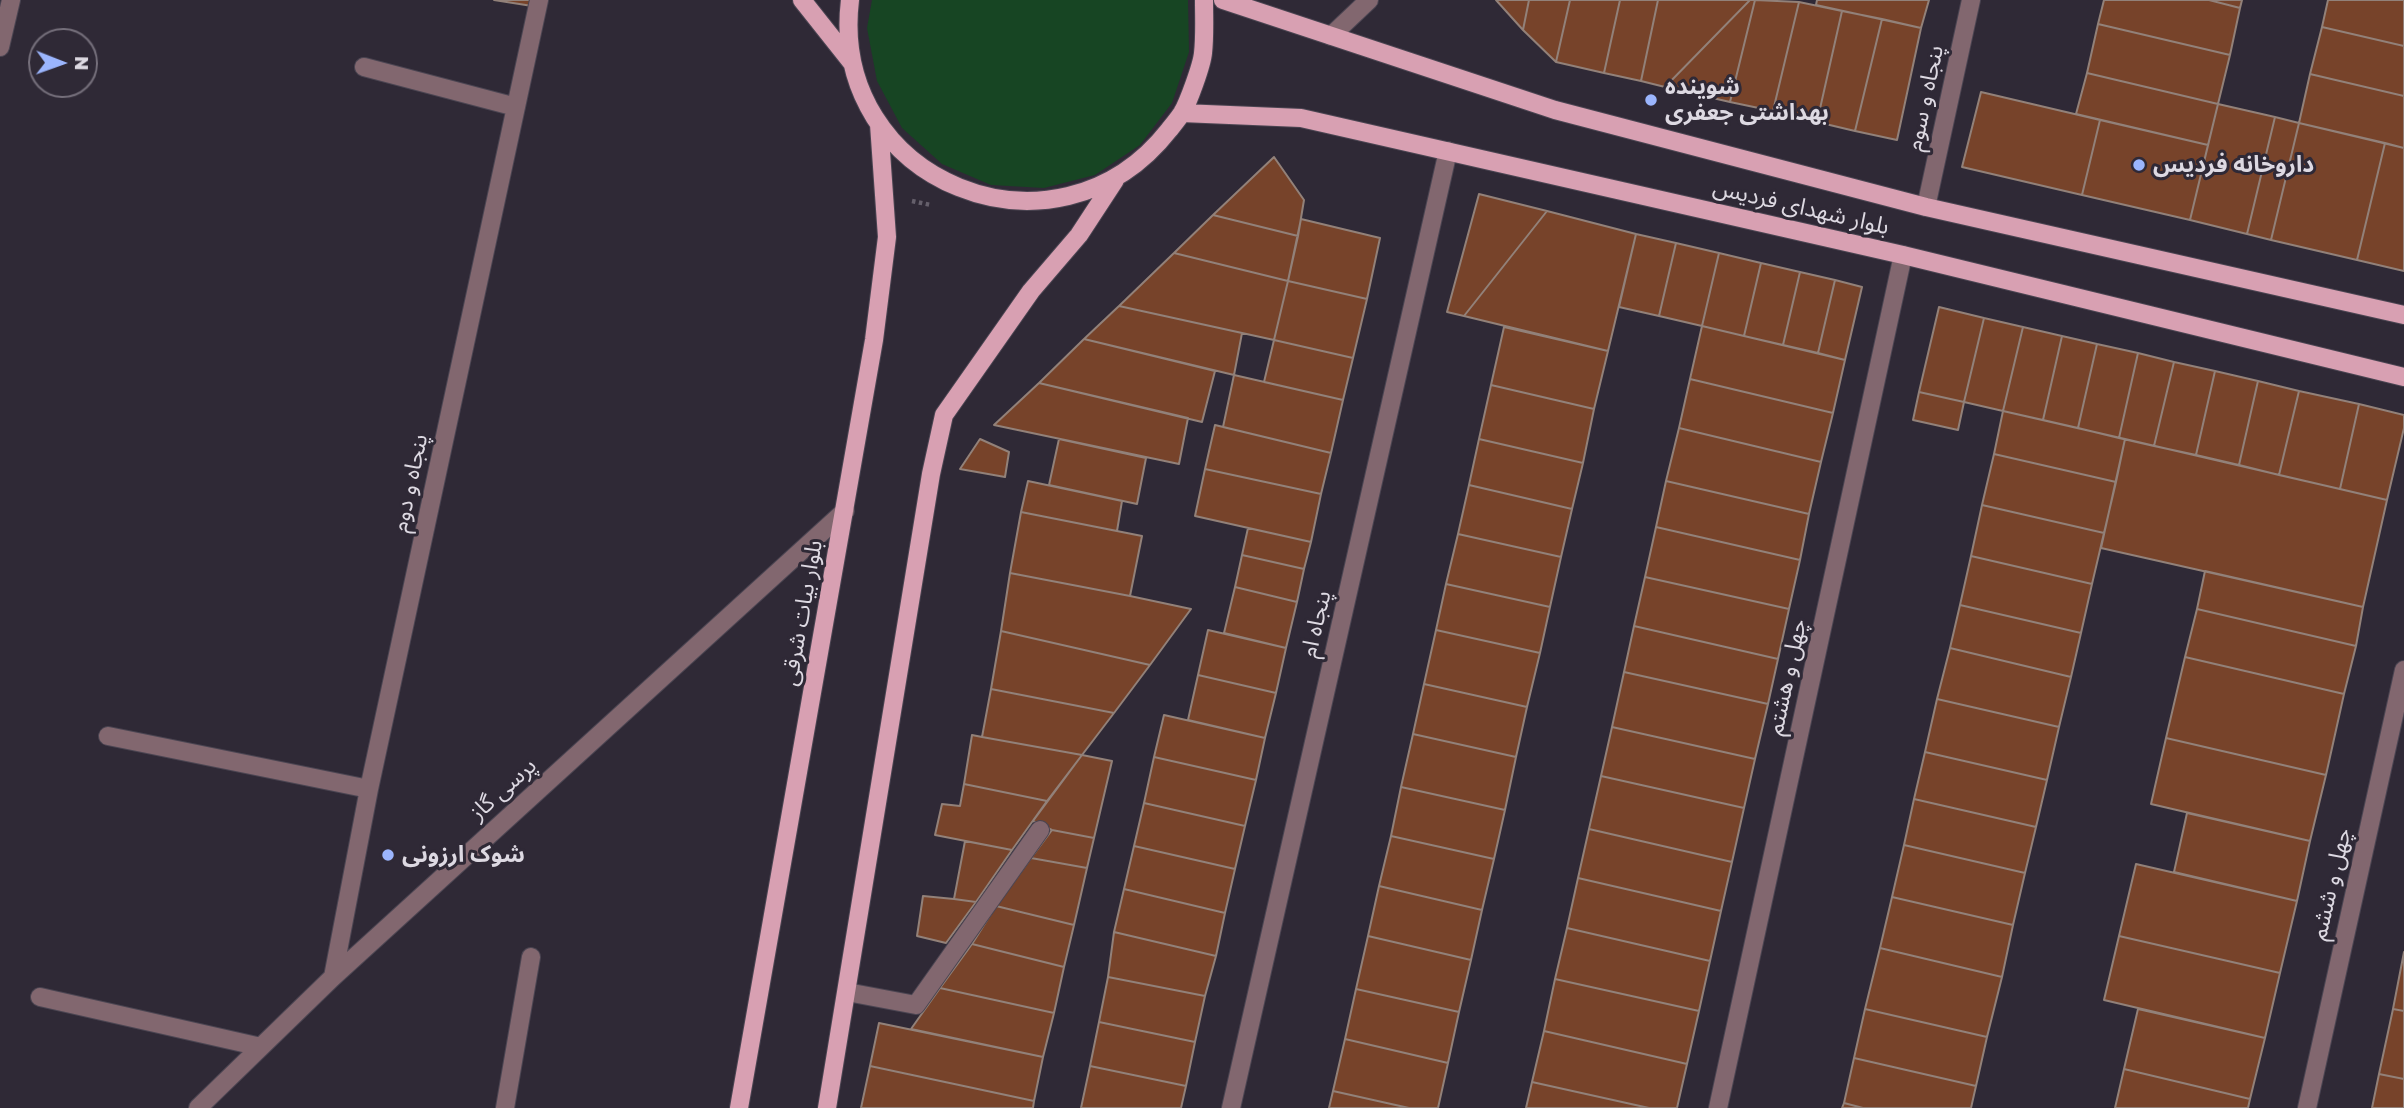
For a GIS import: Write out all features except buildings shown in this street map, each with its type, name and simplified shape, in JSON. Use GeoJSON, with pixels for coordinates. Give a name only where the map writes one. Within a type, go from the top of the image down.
{"type":"FeatureCollection","features":[{"type":"Feature","properties":{"kind":"main road"},"geometry":{"type":"LineString","coordinates":[[802,0],[853,64]]}},
{"type":"Feature","properties":{"kind":"main road"},"geometry":{"type":"LineString","coordinates":[[850,0],[848,22],[853,64],[863,95],[879,124],[914,163],[960,190],[1012,202],[1065,198],[1115,180],[1152,151],[1182,113],[1203,56],[1204,0]]}},
{"type":"Feature","properties":{"kind":"main road","name":"بلوار شهدای فردیس"},"geometry":{"type":"LineString","coordinates":[[1223,0],[1555,110],[1926,207],[2404,315]]}},
{"type":"Feature","properties":{"kind":"main road","name":"بلوار شهدای فردیس"},"geometry":{"type":"LineString","coordinates":[[1182,113],[1301,118],[1903,256],[2404,377]]}},
{"type":"Feature","properties":{"kind":"main road","name":"بلوار بیات شرقی"},"geometry":{"type":"LineString","coordinates":[[739,1108],[874,340],[887,237],[879,124]]}},
{"type":"Feature","properties":{"kind":"main road"},"geometry":{"type":"LineString","coordinates":[[827,1108],[931,474],[944,415],[1031,292],[1079,235],[1115,180]]}},
{"type":"Feature","properties":{"kind":"street"},"geometry":{"type":"LineString","coordinates":[[0,47],[11,0]]}},
{"type":"Feature","properties":{"kind":"street","name":"پنجاه و دوم"},"geometry":{"type":"LineString","coordinates":[[332,977],[369,789],[539,0]]}},
{"type":"Feature","properties":{"kind":"street"},"geometry":{"type":"LineString","coordinates":[[1331,36],[1369,0]]}},
{"type":"Feature","properties":{"kind":"street","name":"پنجاه و سوم"},"geometry":{"type":"LineString","coordinates":[[1926,207],[1971,0]]}},
{"type":"Feature","properties":{"kind":"street"},"geometry":{"type":"LineString","coordinates":[[364,67],[516,107]]}},
{"type":"Feature","properties":{"kind":"street","name":"پنجاه ام"},"geometry":{"type":"LineString","coordinates":[[1231,1108],[1448,151]]}},
{"type":"Feature","properties":{"kind":"street","name":"چهل و هشتم"},"geometry":{"type":"LineString","coordinates":[[1718,1108],[1903,256]]}},
{"type":"Feature","properties":{"kind":"street","name":"پرسی گاز"},"geometry":{"type":"LineString","coordinates":[[198,1108],[332,977],[845,511]]}},
{"type":"Feature","properties":{"kind":"street","name":"چهل و ششم"},"geometry":{"type":"LineString","coordinates":[[2307,1108],[2404,670]]}},
{"type":"Feature","properties":{"kind":"street"},"geometry":{"type":"LineString","coordinates":[[108,736],[369,789]]}},
{"type":"Feature","properties":{"kind":"street"},"geometry":{"type":"LineString","coordinates":[[846,992],[916,1005],[1040,830]]}},
{"type":"Feature","properties":{"kind":"street"},"geometry":{"type":"LineString","coordinates":[[505,1108],[531,957]]}},
{"type":"Feature","properties":{"kind":"street"},"geometry":{"type":"LineString","coordinates":[[40,997],[261,1047]]}},
{"type":"Feature","properties":{"kind":"green space"},"geometry":{"type":"Polygon","coordinates":[[[872,0],[1188,0],[1189,52],[1172,103],[1140,145],[1095,175],[1044,188],[991,185],[942,164],[902,128],[877,81],[867,28],[872,0]]]}},
{"type":"Feature","properties":{"kind":"place","name":"شوینده بهداشتی جعفری"},"geometry":{"type":"Point","coordinates":[1651,100]}},
{"type":"Feature","properties":{"kind":"place","name":"داروخانه فردیس"},"geometry":{"type":"Point","coordinates":[2139,165]}},
{"type":"Feature","properties":{"kind":"place","name":"شوک ارزونی"},"geometry":{"type":"Point","coordinates":[388,855]}}]}
